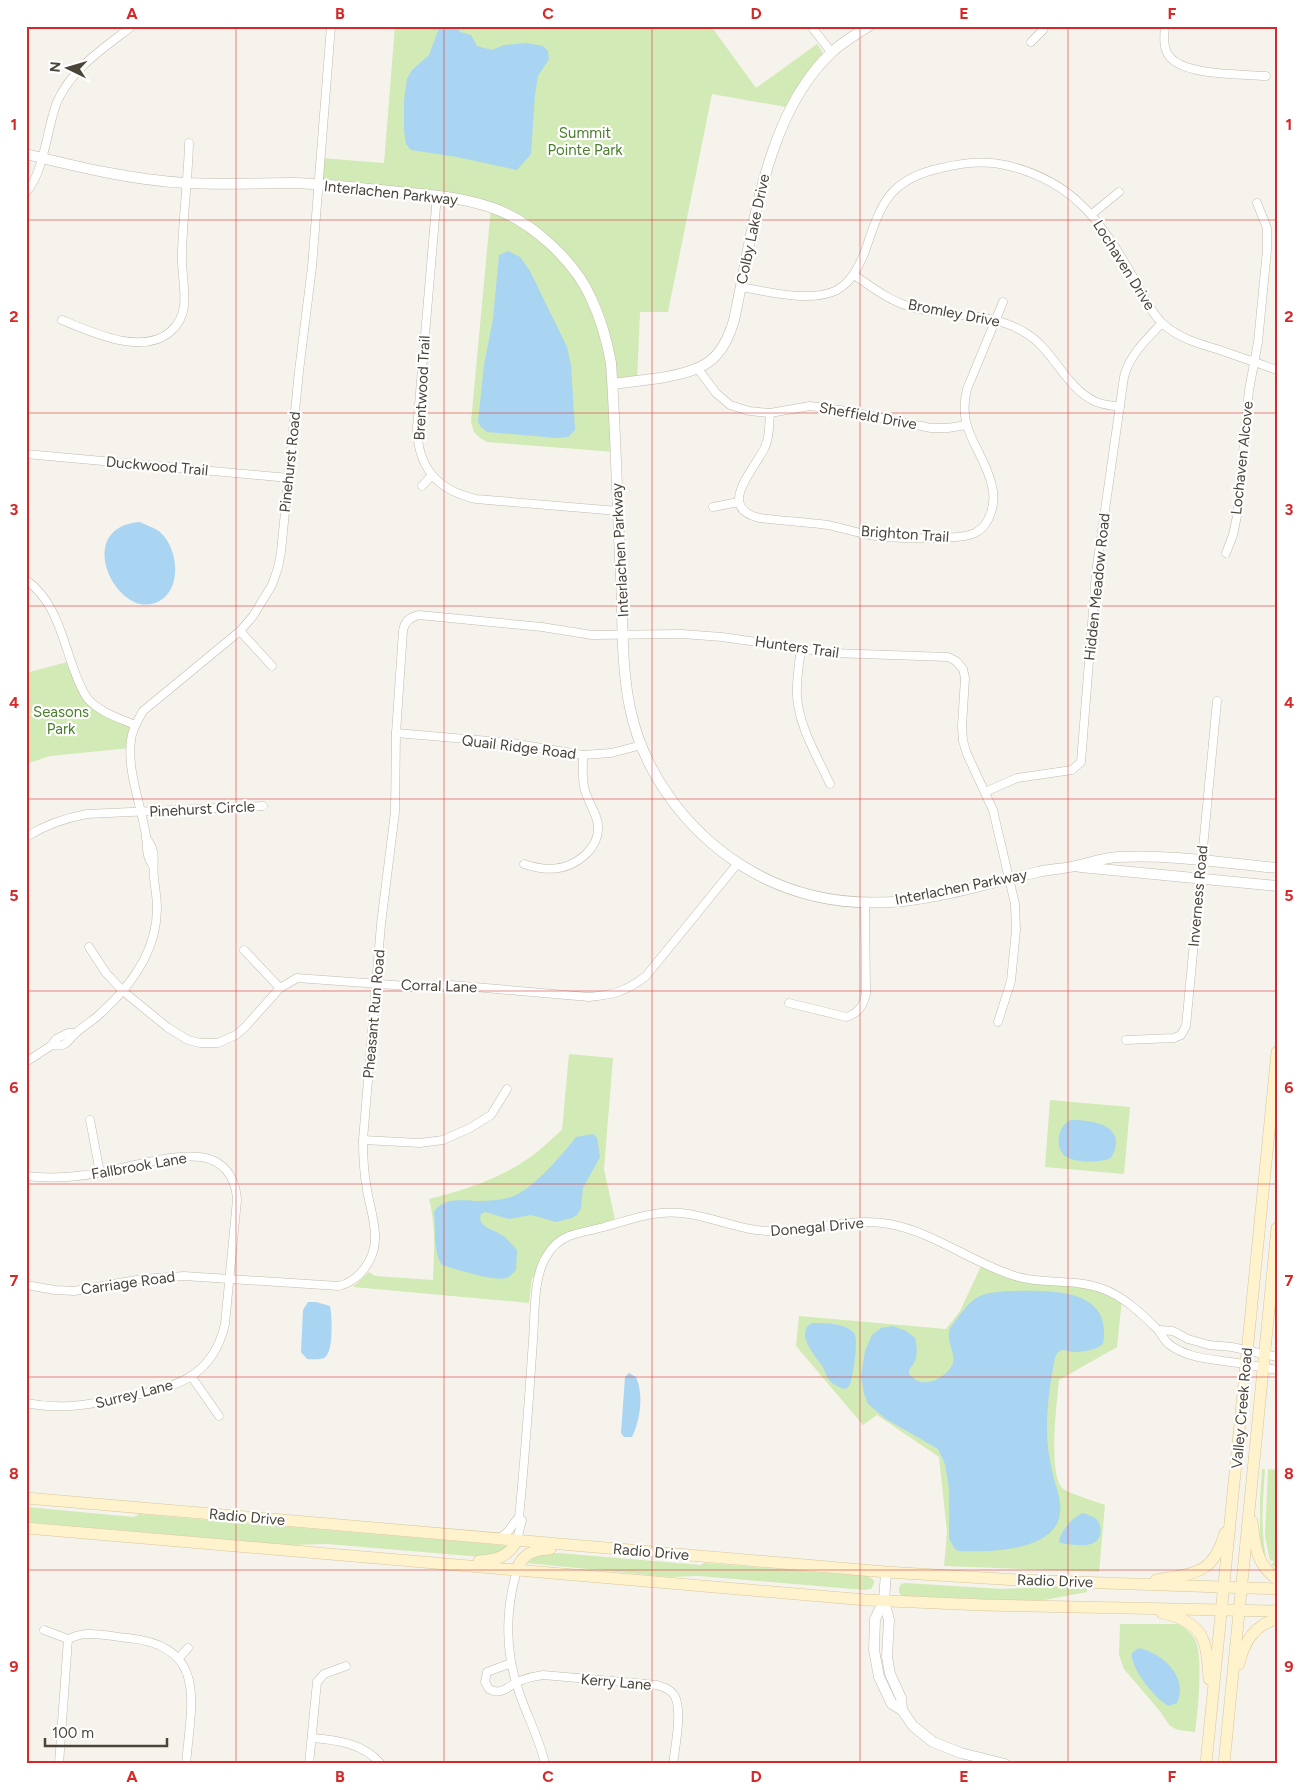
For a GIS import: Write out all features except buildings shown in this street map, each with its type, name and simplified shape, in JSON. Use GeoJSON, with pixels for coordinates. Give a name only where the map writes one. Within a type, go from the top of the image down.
{"type":"FeatureCollection","features":[{"type":"Feature","properties":{"kind":"main road","name":"Valley Creek Road"},"geometry":{"type":"LineString","coordinates":[[1206,1764],[1277,1052]]}},
{"type":"Feature","properties":{"kind":"main road","name":"Valley Creek Road"},"geometry":{"type":"LineString","coordinates":[[1224,1764],[1277,1228]]}},
{"type":"Feature","properties":{"kind":"main road","name":"Radio Drive"},"geometry":{"type":"LineString","coordinates":[[26,1498],[886,1572],[1001,1579],[1241,1587],[1277,1590]]}},
{"type":"Feature","properties":{"kind":"main road"},"geometry":{"type":"LineString","coordinates":[[1249,1504],[1258,1558],[1264,1568],[1277,1579]]}},
{"type":"Feature","properties":{"kind":"main road"},"geometry":{"type":"LineString","coordinates":[[1135,1584],[1192,1573],[1208,1566],[1219,1550],[1232,1508]]}},
{"type":"Feature","properties":{"kind":"main road","name":"Radio Drive"},"geometry":{"type":"LineString","coordinates":[[26,1528],[884,1601],[1277,1611]]}},
{"type":"Feature","properties":{"kind":"main road"},"geometry":{"type":"LineString","coordinates":[[448,1564],[500,1558],[510,1552],[517,1540]]}},
{"type":"Feature","properties":{"kind":"main road"},"geometry":{"type":"LineString","coordinates":[[517,1570],[522,1559],[534,1551],[587,1546]]}},
{"type":"Feature","properties":{"kind":"main road"},"geometry":{"type":"LineString","coordinates":[[1133,1608],[1182,1618],[1199,1632],[1208,1656],[1211,1716]]}},
{"type":"Feature","properties":{"kind":"main road"},"geometry":{"type":"LineString","coordinates":[[1228,1717],[1245,1644],[1258,1627],[1277,1619]]}},
{"type":"Feature","properties":{"kind":"street"},"geometry":{"type":"LineString","coordinates":[[26,192],[35,178],[42,158],[57,103],[70,80],[80,67],[132,26]]}},
{"type":"Feature","properties":{"kind":"street","name":"Pinehurst Road"},"geometry":{"type":"LineString","coordinates":[[26,1062],[52,1045],[59,1046],[71,1040],[74,1033],[102,1013],[138,972],[153,940],[157,910],[153,866],[148,859],[146,838],[130,753],[131,737],[135,725],[143,711],[240,631],[264,602],[278,568],[282,552],[299,371],[312,267],[332,26]]}},
{"type":"Feature","properties":{"kind":"street"},"geometry":{"type":"LineString","coordinates":[[812,26],[832,53]]}},
{"type":"Feature","properties":{"kind":"street","name":"Colby Lake Drive"},"geometry":{"type":"LineString","coordinates":[[613,384],[682,374],[698,369],[716,355],[728,337],[763,180],[784,122],[804,88],[832,53],[870,26]]}},
{"type":"Feature","properties":{"kind":"street"},"geometry":{"type":"LineString","coordinates":[[1031,42],[1043,30],[1044,26]]}},
{"type":"Feature","properties":{"kind":"street"},"geometry":{"type":"LineString","coordinates":[[1165,26],[1165,48],[1169,56],[1178,65],[1200,71],[1266,76]]}},
{"type":"Feature","properties":{"kind":"street"},"geometry":{"type":"LineString","coordinates":[[62,320],[98,335],[136,342],[158,340],[176,327],[182,317],[184,306],[181,266],[189,143]]}},
{"type":"Feature","properties":{"kind":"street","name":"Interlachen Parkway"},"geometry":{"type":"LineString","coordinates":[[26,154],[114,174],[187,183],[298,183],[454,198],[491,207],[528,226],[555,249],[580,278],[591,296],[606,340],[611,363],[626,680],[634,726],[663,787],[680,812],[716,848],[764,879],[799,893],[865,903],[908,900],[1041,871],[1074,867],[1095,860],[1118,857],[1148,857],[1277,868]]}},
{"type":"Feature","properties":{"kind":"street","name":"Lochaven Drive"},"geometry":{"type":"LineString","coordinates":[[740,287],[816,296],[838,289],[854,275],[880,209],[886,199],[903,182],[925,171],[967,163],[1003,164],[1037,175],[1054,184],[1075,198],[1092,214],[1112,241],[1151,309],[1162,323],[1173,332],[1188,340],[1277,370]]}},
{"type":"Feature","properties":{"kind":"street"},"geometry":{"type":"LineString","coordinates":[[1092,214],[1119,192]]}},
{"type":"Feature","properties":{"kind":"street","name":"Brentwood Trail"},"geometry":{"type":"LineString","coordinates":[[431,476],[420,452],[417,428],[437,195]]}},
{"type":"Feature","properties":{"kind":"street","name":"Lochaven Alcove"},"geometry":{"type":"LineString","coordinates":[[1226,553],[1233,536],[1237,516],[1249,390],[1255,362],[1267,242],[1267,228],[1258,203]]}},
{"type":"Feature","properties":{"kind":"street","name":"Bromley Drive"},"geometry":{"type":"LineString","coordinates":[[854,275],[886,296],[913,308],[996,320],[1025,332],[1035,339],[1076,387],[1092,400],[1120,407]]}},
{"type":"Feature","properties":{"kind":"street","name":"Brighton Trail"},"geometry":{"type":"LineString","coordinates":[[739,502],[742,510],[749,516],[828,525],[870,535],[978,537],[993,508],[994,496],[990,479],[966,425],[964,401],[967,389],[1003,302]]}},
{"type":"Feature","properties":{"kind":"street","name":"Hidden Meadow Road"},"geometry":{"type":"LineString","coordinates":[[985,792],[1017,778],[1072,770],[1081,762],[1096,573],[1127,366],[1141,344],[1162,323]]}},
{"type":"Feature","properties":{"kind":"street","name":"Sheffield Drive"},"geometry":{"type":"LineString","coordinates":[[698,369],[716,392],[730,405],[749,411],[770,412],[810,406],[847,411],[931,428],[966,425]]}},
{"type":"Feature","properties":{"kind":"street"},"geometry":{"type":"LineString","coordinates":[[713,507],[739,502],[739,493],[743,484],[769,438],[770,412]]}},
{"type":"Feature","properties":{"kind":"street","name":"Duckwood Trail"},"geometry":{"type":"LineString","coordinates":[[26,454],[289,478]]}},
{"type":"Feature","properties":{"kind":"street"},"geometry":{"type":"LineString","coordinates":[[422,486],[431,476],[457,493],[476,499],[618,511]]}},
{"type":"Feature","properties":{"kind":"street"},"geometry":{"type":"LineString","coordinates":[[26,580],[46,597],[79,685],[88,699],[110,715],[135,725]]}},
{"type":"Feature","properties":{"kind":"street","name":"Hunters Trail"},"geometry":{"type":"LineString","coordinates":[[409,618],[419,615],[592,635],[682,634],[722,637],[833,654],[948,657],[956,661],[963,669],[964,678],[963,741],[995,817],[1015,904],[1016,930],[1011,981],[998,1022]]}},
{"type":"Feature","properties":{"kind":"street","name":"Pheasant Run Road"},"geometry":{"type":"LineString","coordinates":[[230,1278],[329,1287],[342,1286],[362,1273],[373,1253],[375,1241],[374,1228],[364,1173],[363,1140],[381,924],[394,821],[396,733],[403,627],[409,618]]}},
{"type":"Feature","properties":{"kind":"street"},"geometry":{"type":"LineString","coordinates":[[240,631],[272,666]]}},
{"type":"Feature","properties":{"kind":"street"},"geometry":{"type":"LineString","coordinates":[[801,649],[797,693],[798,710],[830,784]]}},
{"type":"Feature","properties":{"kind":"street","name":"Inverness Road"},"geometry":{"type":"LineString","coordinates":[[1126,1040],[1174,1038],[1181,1035],[1186,1026],[1217,701]]}},
{"type":"Feature","properties":{"kind":"street","name":"Quail Ridge Road"},"geometry":{"type":"LineString","coordinates":[[396,733],[512,743],[583,755],[611,753],[642,745]]}},
{"type":"Feature","properties":{"kind":"street"},"geometry":{"type":"LineString","coordinates":[[524,864],[546,870],[560,869],[573,864],[593,847],[599,828],[584,786],[583,755]]}},
{"type":"Feature","properties":{"kind":"street","name":"Pinehurst Circle"},"geometry":{"type":"LineString","coordinates":[[26,837],[66,817],[87,814],[263,806]]}},
{"type":"Feature","properties":{"kind":"street","name":"Corral Lane"},"geometry":{"type":"LineString","coordinates":[[89,947],[106,974],[123,991],[167,1027],[188,1040],[200,1043],[218,1043],[236,1035],[280,988],[297,978],[407,986],[451,985],[589,997],[606,996],[622,992],[646,976],[738,863]]}},
{"type":"Feature","properties":{"kind":"street","name":"Interlachen Parkway"},"geometry":{"type":"LineString","coordinates":[[1074,867],[1277,886]]}},
{"type":"Feature","properties":{"kind":"street"},"geometry":{"type":"LineString","coordinates":[[789,1003],[846,1017],[860,1010],[866,994],[865,903]]}},
{"type":"Feature","properties":{"kind":"street"},"geometry":{"type":"LineString","coordinates":[[244,950],[280,988]]}},
{"type":"Feature","properties":{"kind":"street"},"geometry":{"type":"LineString","coordinates":[[363,1140],[420,1143],[444,1140],[470,1128],[491,1115],[507,1089]]}},
{"type":"Feature","properties":{"kind":"street"},"geometry":{"type":"LineString","coordinates":[[90,1120],[100,1173]]}},
{"type":"Feature","properties":{"kind":"street","name":"Fallbrook Lane"},"geometry":{"type":"LineString","coordinates":[[26,1176],[67,1176],[100,1173],[190,1156],[211,1159],[220,1163],[233,1181],[236,1191],[230,1278]]}},
{"type":"Feature","properties":{"kind":"street","name":"Donegal Drive"},"geometry":{"type":"LineString","coordinates":[[517,1540],[522,1520],[519,1518],[539,1276],[544,1260],[554,1246],[569,1236],[646,1216],[665,1213],[690,1214],[746,1229],[769,1232],[846,1223],[885,1223],[908,1229],[1016,1277],[1035,1281],[1088,1284],[1104,1289],[1122,1299],[1159,1330],[1167,1344],[1183,1352],[1208,1359],[1277,1370]]}},
{"type":"Feature","properties":{"kind":"street","name":"Carriage Road"},"geometry":{"type":"LineString","coordinates":[[26,1286],[74,1291],[164,1277],[230,1278]]}},
{"type":"Feature","properties":{"kind":"street","name":"Surrey Lane"},"geometry":{"type":"LineString","coordinates":[[26,1403],[67,1407],[88,1405],[158,1391],[176,1385],[201,1369],[222,1338],[230,1278]]}},
{"type":"Feature","properties":{"kind":"street","name":"Donegal Drive"},"geometry":{"type":"LineString","coordinates":[[1159,1330],[1173,1331],[1188,1339],[1209,1345],[1277,1357]]}},
{"type":"Feature","properties":{"kind":"street"},"geometry":{"type":"LineString","coordinates":[[190,1376],[219,1416]]}},
{"type":"Feature","properties":{"kind":"street"},"geometry":{"type":"LineString","coordinates":[[498,1539],[509,1532],[515,1520],[519,1518]]}},
{"type":"Feature","properties":{"kind":"street"},"geometry":{"type":"LineString","coordinates":[[517,1570],[511,1594],[508,1635],[511,1663],[545,1764]]}},
{"type":"Feature","properties":{"kind":"street"},"geometry":{"type":"LineString","coordinates":[[886,1572],[884,1601],[875,1619],[874,1650],[876,1667],[892,1704],[902,1710],[913,1726],[933,1742],[961,1753],[1005,1764]]}},
{"type":"Feature","properties":{"kind":"street"},"geometry":{"type":"LineString","coordinates":[[44,1630],[68,1639],[85,1634],[146,1640],[163,1646],[179,1658],[188,1672],[191,1691],[186,1764]]}},
{"type":"Feature","properties":{"kind":"street"},"geometry":{"type":"LineString","coordinates":[[59,1764],[68,1639]]}},
{"type":"Feature","properties":{"kind":"street"},"geometry":{"type":"LineString","coordinates":[[179,1658],[188,1648]]}},
{"type":"Feature","properties":{"kind":"street"},"geometry":{"type":"LineString","coordinates":[[511,1663],[487,1672],[485,1682],[489,1689],[497,1692],[508,1688],[516,1682]]}},
{"type":"Feature","properties":{"kind":"street"},"geometry":{"type":"LineString","coordinates":[[309,1764],[317,1682],[324,1674],[346,1666]]}},
{"type":"Feature","properties":{"kind":"street","name":"Kerry Lane"},"geometry":{"type":"LineString","coordinates":[[516,1682],[543,1675],[657,1685],[669,1690],[674,1694],[678,1705],[673,1764]]}},
{"type":"Feature","properties":{"kind":"street"},"geometry":{"type":"LineString","coordinates":[[312,1738],[341,1741],[356,1746],[367,1752],[381,1764]]}},
{"type":"Feature","properties":{"kind":"green space","name":"Summit Pointe Park"},"geometry":{"type":"Polygon","coordinates":[[[395,26],[711,26],[756,88],[817,44],[822,51],[822,56],[786,107],[712,94],[668,312],[640,312],[637,381],[613,384],[615,452],[487,442],[474,432],[471,422],[491,207],[319,185],[321,158],[384,163],[395,26]]]}},
{"type":"Feature","properties":{"kind":"green space","name":"Seasons Park"},"geometry":{"type":"Polygon","coordinates":[[[71,661],[88,699],[135,725],[130,748],[50,756],[26,764],[26,673],[71,661]]]}},
{"type":"Feature","properties":{"kind":"green space"},"geometry":{"type":"Polygon","coordinates":[[[569,1054],[613,1058],[604,1169],[616,1224],[577,1234],[555,1246],[539,1275],[532,1278],[529,1303],[353,1287],[369,1272],[375,1276],[433,1280],[434,1229],[429,1199],[467,1188],[515,1167],[540,1150],[562,1130],[569,1054]]]}},
{"type":"Feature","properties":{"kind":"green space"},"geometry":{"type":"Polygon","coordinates":[[[1050,1100],[1130,1107],[1124,1174],[1045,1167],[1050,1100]]]}},
{"type":"Feature","properties":{"kind":"green space"},"geometry":{"type":"Polygon","coordinates":[[[983,1262],[1016,1277],[1078,1283],[1122,1299],[1117,1347],[1059,1380],[1054,1436],[1055,1468],[1062,1488],[1105,1505],[1099,1572],[944,1566],[947,1532],[939,1457],[877,1415],[863,1425],[796,1346],[799,1316],[946,1329],[960,1311],[983,1262]]]}},
{"type":"Feature","properties":{"kind":"green space"},"geometry":{"type":"Polygon","coordinates":[[[1262,1469],[1265,1469],[1263,1528],[1267,1562],[1260,1544],[1262,1469]]]}},
{"type":"Feature","properties":{"kind":"green space"},"geometry":{"type":"Polygon","coordinates":[[[1268,1469],[1277,1470],[1277,1568],[1271,1565],[1274,1562],[1270,1561],[1265,1536],[1268,1469]]]}},
{"type":"Feature","properties":{"kind":"green space"},"geometry":{"type":"Polygon","coordinates":[[[26,1507],[134,1517],[139,1514],[491,1544],[506,1547],[498,1553],[482,1557],[327,1544],[290,1545],[26,1522],[26,1507]]]}},
{"type":"Feature","properties":{"kind":"green space"},"geometry":{"type":"Polygon","coordinates":[[[558,1553],[867,1576],[874,1580],[874,1584],[871,1589],[864,1590],[699,1576],[669,1577],[526,1563],[539,1555],[558,1553]]]}},
{"type":"Feature","properties":{"kind":"green space"},"geometry":{"type":"Polygon","coordinates":[[[901,1584],[1003,1589],[1067,1586],[1087,1588],[1087,1592],[1039,1601],[902,1596],[899,1593],[899,1588],[901,1584]]]}},
{"type":"Feature","properties":{"kind":"green space"},"geometry":{"type":"Polygon","coordinates":[[[1120,1624],[1177,1624],[1193,1636],[1198,1650],[1200,1673],[1195,1732],[1178,1730],[1170,1726],[1124,1669],[1119,1655],[1120,1624]]]}},
{"type":"Feature","properties":{"kind":"water"},"geometry":{"type":"Polygon","coordinates":[[[440,26],[457,26],[460,32],[471,35],[477,46],[492,50],[504,45],[526,43],[543,46],[548,51],[549,59],[538,76],[535,94],[531,154],[517,170],[457,157],[411,150],[406,144],[404,100],[407,79],[412,70],[429,55],[440,26]]]}},
{"type":"Feature","properties":{"kind":"water"},"geometry":{"type":"Polygon","coordinates":[[[508,251],[520,257],[530,271],[567,347],[571,365],[575,430],[568,437],[557,438],[487,432],[478,422],[484,365],[493,319],[499,255],[508,251]]]}},
{"type":"Feature","properties":{"kind":"water"},"geometry":{"type":"Polygon","coordinates":[[[140,522],[160,532],[166,539],[174,557],[175,567],[175,577],[168,594],[161,600],[145,605],[130,600],[118,589],[109,573],[105,556],[108,540],[119,528],[140,522]]]}},
{"type":"Feature","properties":{"kind":"water"},"geometry":{"type":"Polygon","coordinates":[[[1071,1120],[1089,1121],[1106,1127],[1112,1132],[1116,1139],[1111,1158],[1088,1162],[1065,1156],[1059,1147],[1059,1136],[1063,1126],[1071,1120]]]}},
{"type":"Feature","properties":{"kind":"water"},"geometry":{"type":"Polygon","coordinates":[[[593,1134],[597,1138],[600,1157],[583,1188],[581,1208],[577,1215],[556,1222],[531,1215],[509,1219],[485,1212],[481,1214],[480,1218],[483,1224],[504,1236],[517,1250],[516,1270],[509,1277],[493,1278],[442,1265],[437,1253],[435,1240],[434,1212],[438,1207],[455,1200],[489,1201],[514,1196],[541,1176],[576,1137],[593,1134]]]}},
{"type":"Feature","properties":{"kind":"water"},"geometry":{"type":"Polygon","coordinates":[[[1011,1291],[1065,1294],[1078,1297],[1090,1303],[1098,1311],[1103,1323],[1104,1341],[1098,1347],[1081,1352],[1061,1350],[1055,1358],[1049,1392],[1047,1426],[1048,1449],[1060,1503],[1060,1513],[1056,1526],[1047,1536],[1019,1547],[1002,1550],[958,1551],[954,1548],[949,1538],[949,1488],[945,1464],[938,1449],[886,1419],[868,1404],[861,1376],[865,1351],[872,1335],[881,1328],[893,1326],[906,1331],[915,1338],[917,1348],[917,1354],[909,1374],[918,1381],[933,1381],[948,1372],[953,1363],[949,1331],[969,1304],[985,1294],[1011,1291]]]}},
{"type":"Feature","properties":{"kind":"water"},"geometry":{"type":"Polygon","coordinates":[[[308,1302],[330,1306],[331,1342],[327,1355],[322,1359],[307,1359],[301,1352],[303,1310],[308,1302]]]}},
{"type":"Feature","properties":{"kind":"water"},"geometry":{"type":"Polygon","coordinates":[[[812,1323],[840,1325],[854,1333],[856,1342],[855,1358],[851,1380],[847,1388],[844,1389],[830,1381],[808,1345],[805,1333],[807,1327],[812,1323]]]}},
{"type":"Feature","properties":{"kind":"water"},"geometry":{"type":"Polygon","coordinates":[[[629,1373],[636,1377],[640,1392],[640,1407],[632,1437],[624,1437],[621,1433],[625,1377],[629,1373]]]}},
{"type":"Feature","properties":{"kind":"water"},"geometry":{"type":"Polygon","coordinates":[[[1084,1513],[1098,1521],[1101,1529],[1098,1540],[1084,1545],[1059,1542],[1068,1524],[1084,1513]]]}},
{"type":"Feature","properties":{"kind":"water"},"geometry":{"type":"Polygon","coordinates":[[[1139,1648],[1156,1655],[1176,1675],[1180,1693],[1177,1703],[1169,1706],[1164,1703],[1144,1682],[1132,1659],[1132,1653],[1139,1648]]]}}]}
